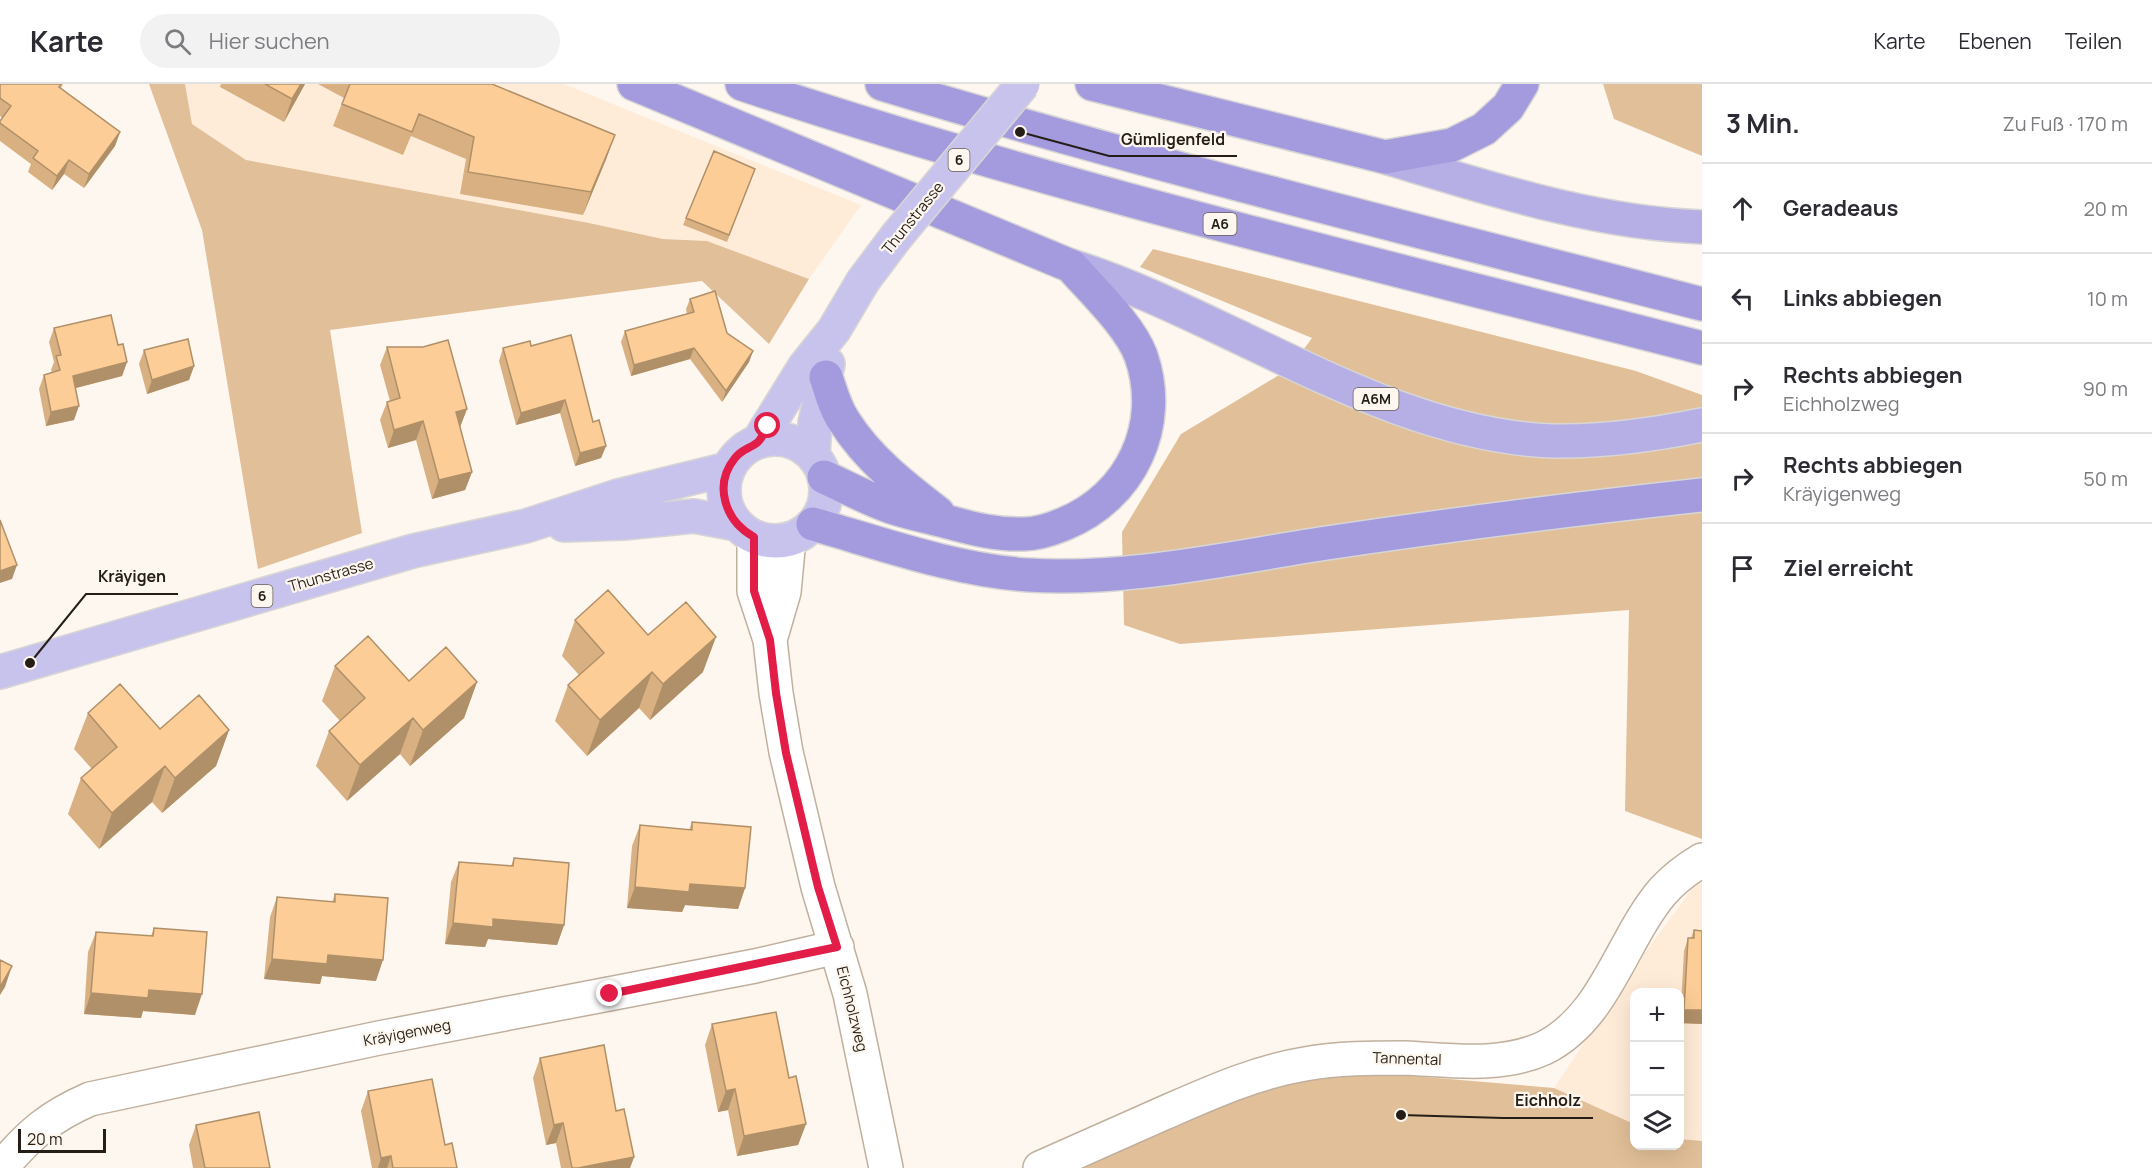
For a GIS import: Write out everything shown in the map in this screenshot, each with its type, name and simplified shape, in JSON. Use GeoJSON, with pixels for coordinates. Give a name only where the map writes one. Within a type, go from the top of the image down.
{"type":"FeatureCollection","features":[{"type":"Feature","properties":{"kind":"highway"},"geometry":{"type":"LineString","coordinates":[[634,84],[1071,266],[1120,321],[1140,354],[1148,383],[1149,410],[1144,436],[1134,462],[1120,485],[1102,504],[1077,519],[1053,529],[1028,534],[1001,534],[977,530],[890,506],[818,466]]}},
{"type":"Feature","properties":{"kind":"highway","name":"A6"},"geometry":{"type":"LineString","coordinates":[[742,84],[971,155],[1152,206],[1702,348]]}},
{"type":"Feature","properties":{"kind":"highway"},"geometry":{"type":"LineString","coordinates":[[882,84],[1183,170],[1702,304]]}},
{"type":"Feature","properties":{"kind":"highway"},"geometry":{"type":"LineString","coordinates":[[1092,84],[1385,158],[1528,200],[1602,215],[1702,227]]}},
{"type":"Feature","properties":{"kind":"highway"},"geometry":{"type":"LineString","coordinates":[[1385,158],[1452,145],[1484,129],[1508,107],[1522,84]]}},
{"type":"Feature","properties":{"kind":"highway","name":"A6M"},"geometry":{"type":"LineString","coordinates":[[1071,266],[1110,278],[1264,350],[1390,405],[1463,426],[1499,435],[1551,441],[1604,440],[1645,436],[1702,425]]}},
{"type":"Feature","properties":{"kind":"highway"},"geometry":{"type":"LineString","coordinates":[[826,377],[841,417],[863,447],[900,484],[951,523]]}},
{"type":"Feature","properties":{"kind":"highway"},"geometry":{"type":"LineString","coordinates":[[801,532],[988,570],[1028,575],[1078,576],[1144,571],[1468,523],[1702,495]]}},
{"type":"Feature","properties":{"kind":"main road","name":"Thunstrasse"},"geometry":{"type":"LineString","coordinates":[[758,442],[805,366],[834,330],[863,281],[896,237],[1023,84]]}},
{"type":"Feature","properties":{"kind":"main road","name":"Thunstrasse"},"geometry":{"type":"LineString","coordinates":[[818,466],[815,423],[834,330]]}},
{"type":"Feature","properties":{"kind":"main road"},"geometry":{"type":"LineString","coordinates":[[772,439],[788,441],[801,447],[818,466],[825,493],[822,510],[801,532],[777,541],[745,530],[726,507],[723,488],[728,469],[745,448],[758,442],[772,439]]}},
{"type":"Feature","properties":{"kind":"main road","name":"Thunstrasse"},"geometry":{"type":"LineString","coordinates":[[0,672],[413,552],[526,526],[618,496],[728,469]]}},
{"type":"Feature","properties":{"kind":"main road","name":"Thunstrasse"},"geometry":{"type":"LineString","coordinates":[[526,526],[624,523],[694,516],[745,530]]}},
{"type":"Feature","properties":{"kind":"street","name":"Eichholzweg"},"geometry":{"type":"LineString","coordinates":[[745,530],[754,591],[770,640],[786,753],[818,887],[850,994],[886,1168]]}},
{"type":"Feature","properties":{"kind":"street","name":"Eichholzweg"},"geometry":{"type":"LineString","coordinates":[[770,640],[801,532]]}},
{"type":"Feature","properties":{"kind":"street","name":"Tannental"},"geometry":{"type":"LineString","coordinates":[[1040,1168],[1207,1094],[1256,1076],[1305,1064],[1356,1058],[1472,1061],[1510,1058],[1543,1048],[1566,1033],[1585,1013],[1605,986],[1645,917],[1663,891],[1684,870],[1702,860]]}},
{"type":"Feature","properties":{"kind":"street","name":"Kräyigenweg"},"geometry":{"type":"LineString","coordinates":[[1,1168],[23,1142],[45,1123],[67,1109],[90,1099],[379,1038],[755,966],[837,947]]}},
{"type":"Feature","properties":{"kind":"shaded area"},"geometry":{"type":"Polygon","coordinates":[[[149,84],[185,84],[192,124],[246,160],[589,223],[663,239],[707,241],[809,279],[769,344],[702,281],[330,330],[362,533],[258,569],[202,230],[149,84]]]}},
{"type":"Feature","properties":{"kind":"shaded area"},"geometry":{"type":"Polygon","coordinates":[[[185,84],[564,84],[861,205],[809,279],[707,241],[663,239],[589,223],[246,160],[192,124],[185,84]]]}},
{"type":"Feature","properties":{"kind":"shaded area"},"geometry":{"type":"Polygon","coordinates":[[[1603,84],[1702,84],[1702,156],[1614,119],[1603,84]]]}},
{"type":"Feature","properties":{"kind":"shaded area"},"geometry":{"type":"Polygon","coordinates":[[[1153,249],[1636,371],[1702,395],[1702,839],[1625,811],[1629,610],[1180,644],[1124,625],[1122,532],[1181,434],[1289,369],[1312,338],[1140,267],[1153,249]]]}},
{"type":"Feature","properties":{"kind":"shaded area"},"geometry":{"type":"Polygon","coordinates":[[[1702,875],[1702,1141],[1684,1139],[1684,988],[1630,988],[1630,1122],[1554,1088],[1636,965],[1702,875]]]}},
{"type":"Feature","properties":{"kind":"shaded area"},"geometry":{"type":"Polygon","coordinates":[[[1308,1073],[1389,1074],[1554,1088],[1630,1122],[1630,1150],[1684,1150],[1684,1139],[1702,1141],[1702,1168],[1067,1168],[1209,1106],[1308,1073]]]}},
{"type":"Feature","properties":{"kind":"building"},"geometry":{"type":"Polygon","coordinates":[[[0,84],[61,84],[59,87],[120,132],[89,174],[69,160],[57,176],[33,158],[38,151],[0,123],[11,106],[0,98],[0,84]]]}},
{"type":"Feature","properties":{"kind":"building"},"geometry":{"type":"Polygon","coordinates":[[[265,84],[301,84],[292,99],[265,84]]]}},
{"type":"Feature","properties":{"kind":"building"},"geometry":{"type":"Polygon","coordinates":[[[350,84],[492,84],[615,135],[591,192],[468,172],[474,137],[419,114],[412,132],[342,104],[350,84]]]}},
{"type":"Feature","properties":{"kind":"building"},"geometry":{"type":"Polygon","coordinates":[[[714,151],[755,169],[729,235],[686,218],[714,151]]]}},
{"type":"Feature","properties":{"kind":"building"},"geometry":{"type":"Polygon","coordinates":[[[715,291],[727,333],[753,351],[726,391],[694,348],[634,365],[625,331],[694,312],[690,299],[715,291]]]}},
{"type":"Feature","properties":{"kind":"building"},"geometry":{"type":"Polygon","coordinates":[[[111,315],[118,345],[123,344],[127,362],[73,376],[79,406],[51,412],[44,375],[60,370],[56,356],[61,355],[54,328],[111,315]]]}},
{"type":"Feature","properties":{"kind":"building"},"geometry":{"type":"Polygon","coordinates":[[[571,335],[593,422],[599,420],[606,446],[580,453],[565,400],[521,413],[503,348],[530,341],[531,346],[571,335]]]}},
{"type":"Feature","properties":{"kind":"building"},"geometry":{"type":"Polygon","coordinates":[[[188,339],[194,366],[152,380],[144,350],[188,339]]]}},
{"type":"Feature","properties":{"kind":"building"},"geometry":{"type":"Polygon","coordinates":[[[448,340],[467,409],[456,412],[472,472],[439,480],[423,421],[394,430],[387,402],[400,398],[387,347],[423,347],[448,340]]]}},
{"type":"Feature","properties":{"kind":"building"},"geometry":{"type":"Polygon","coordinates":[[[0,520],[17,565],[0,571],[0,520]]]}},
{"type":"Feature","properties":{"kind":"building"},"geometry":{"type":"Polygon","coordinates":[[[608,590],[648,635],[686,602],[716,637],[663,684],[652,672],[600,720],[568,685],[604,653],[575,620],[608,590]]]}},
{"type":"Feature","properties":{"kind":"building"},"geometry":{"type":"Polygon","coordinates":[[[368,636],[409,681],[446,647],[477,682],[423,730],[413,718],[360,765],[329,731],[365,698],[335,666],[368,636]]]}},
{"type":"Feature","properties":{"kind":"building"},"geometry":{"type":"Polygon","coordinates":[[[120,684],[160,729],[199,695],[229,730],[175,778],[165,766],[112,813],[81,778],[117,747],[88,713],[120,684]]]}},
{"type":"Feature","properties":{"kind":"building"},"geometry":{"type":"Polygon","coordinates":[[[692,822],[751,827],[745,888],[690,884],[689,892],[635,887],[640,825],[692,830],[692,822]]]}},
{"type":"Feature","properties":{"kind":"building"},"geometry":{"type":"Polygon","coordinates":[[[514,858],[569,863],[564,925],[493,919],[493,927],[453,923],[459,862],[513,866],[514,858]]]}},
{"type":"Feature","properties":{"kind":"building"},"geometry":{"type":"Polygon","coordinates":[[[335,894],[388,898],[383,960],[328,955],[327,964],[272,959],[277,897],[335,902],[335,894]]]}},
{"type":"Feature","properties":{"kind":"building"},"geometry":{"type":"Polygon","coordinates":[[[154,928],[207,932],[202,994],[149,990],[148,998],[91,993],[96,932],[153,936],[154,928]]]}},
{"type":"Feature","properties":{"kind":"building"},"geometry":{"type":"Polygon","coordinates":[[[1694,930],[1702,931],[1702,1010],[1684,1010],[1688,938],[1694,938],[1694,930]]]}},
{"type":"Feature","properties":{"kind":"building"},"geometry":{"type":"Polygon","coordinates":[[[0,960],[12,966],[0,987],[0,960]]]}},
{"type":"Feature","properties":{"kind":"building"},"geometry":{"type":"Polygon","coordinates":[[[776,1012],[789,1078],[796,1076],[806,1124],[744,1136],[735,1089],[726,1091],[712,1024],[776,1012]]]}},
{"type":"Feature","properties":{"kind":"building"},"geometry":{"type":"Polygon","coordinates":[[[604,1045],[616,1111],[624,1109],[634,1157],[572,1168],[563,1123],[554,1125],[540,1058],[604,1045]]]}},
{"type":"Feature","properties":{"kind":"building"},"geometry":{"type":"Polygon","coordinates":[[[432,1079],[445,1145],[452,1143],[457,1168],[393,1168],[391,1156],[381,1158],[368,1091],[432,1079]]]}},
{"type":"Feature","properties":{"kind":"building"},"geometry":{"type":"Polygon","coordinates":[[[259,1112],[270,1168],[205,1168],[196,1125],[259,1112]]]}},
{"type":"Feature","properties":{"kind":"place","name":"Gümligenfeld"},"geometry":{"type":"Point","coordinates":[1020,132]}},
{"type":"Feature","properties":{"kind":"place","name":"Kräyigen"},"geometry":{"type":"Point","coordinates":[30,663]}},
{"type":"Feature","properties":{"kind":"place","name":"Eichholz"},"geometry":{"type":"Point","coordinates":[1401,1115]}},
{"type":"Feature","properties":{"kind":"route"},"geometry":{"type":"LineString","coordinates":[[610,994],[755,966],[837,947],[818,887],[786,753],[770,640],[754,591],[754,537],[736,524],[726,507],[723,488],[728,469],[735,458],[745,448],[758,442],[768,426]]}}]}
